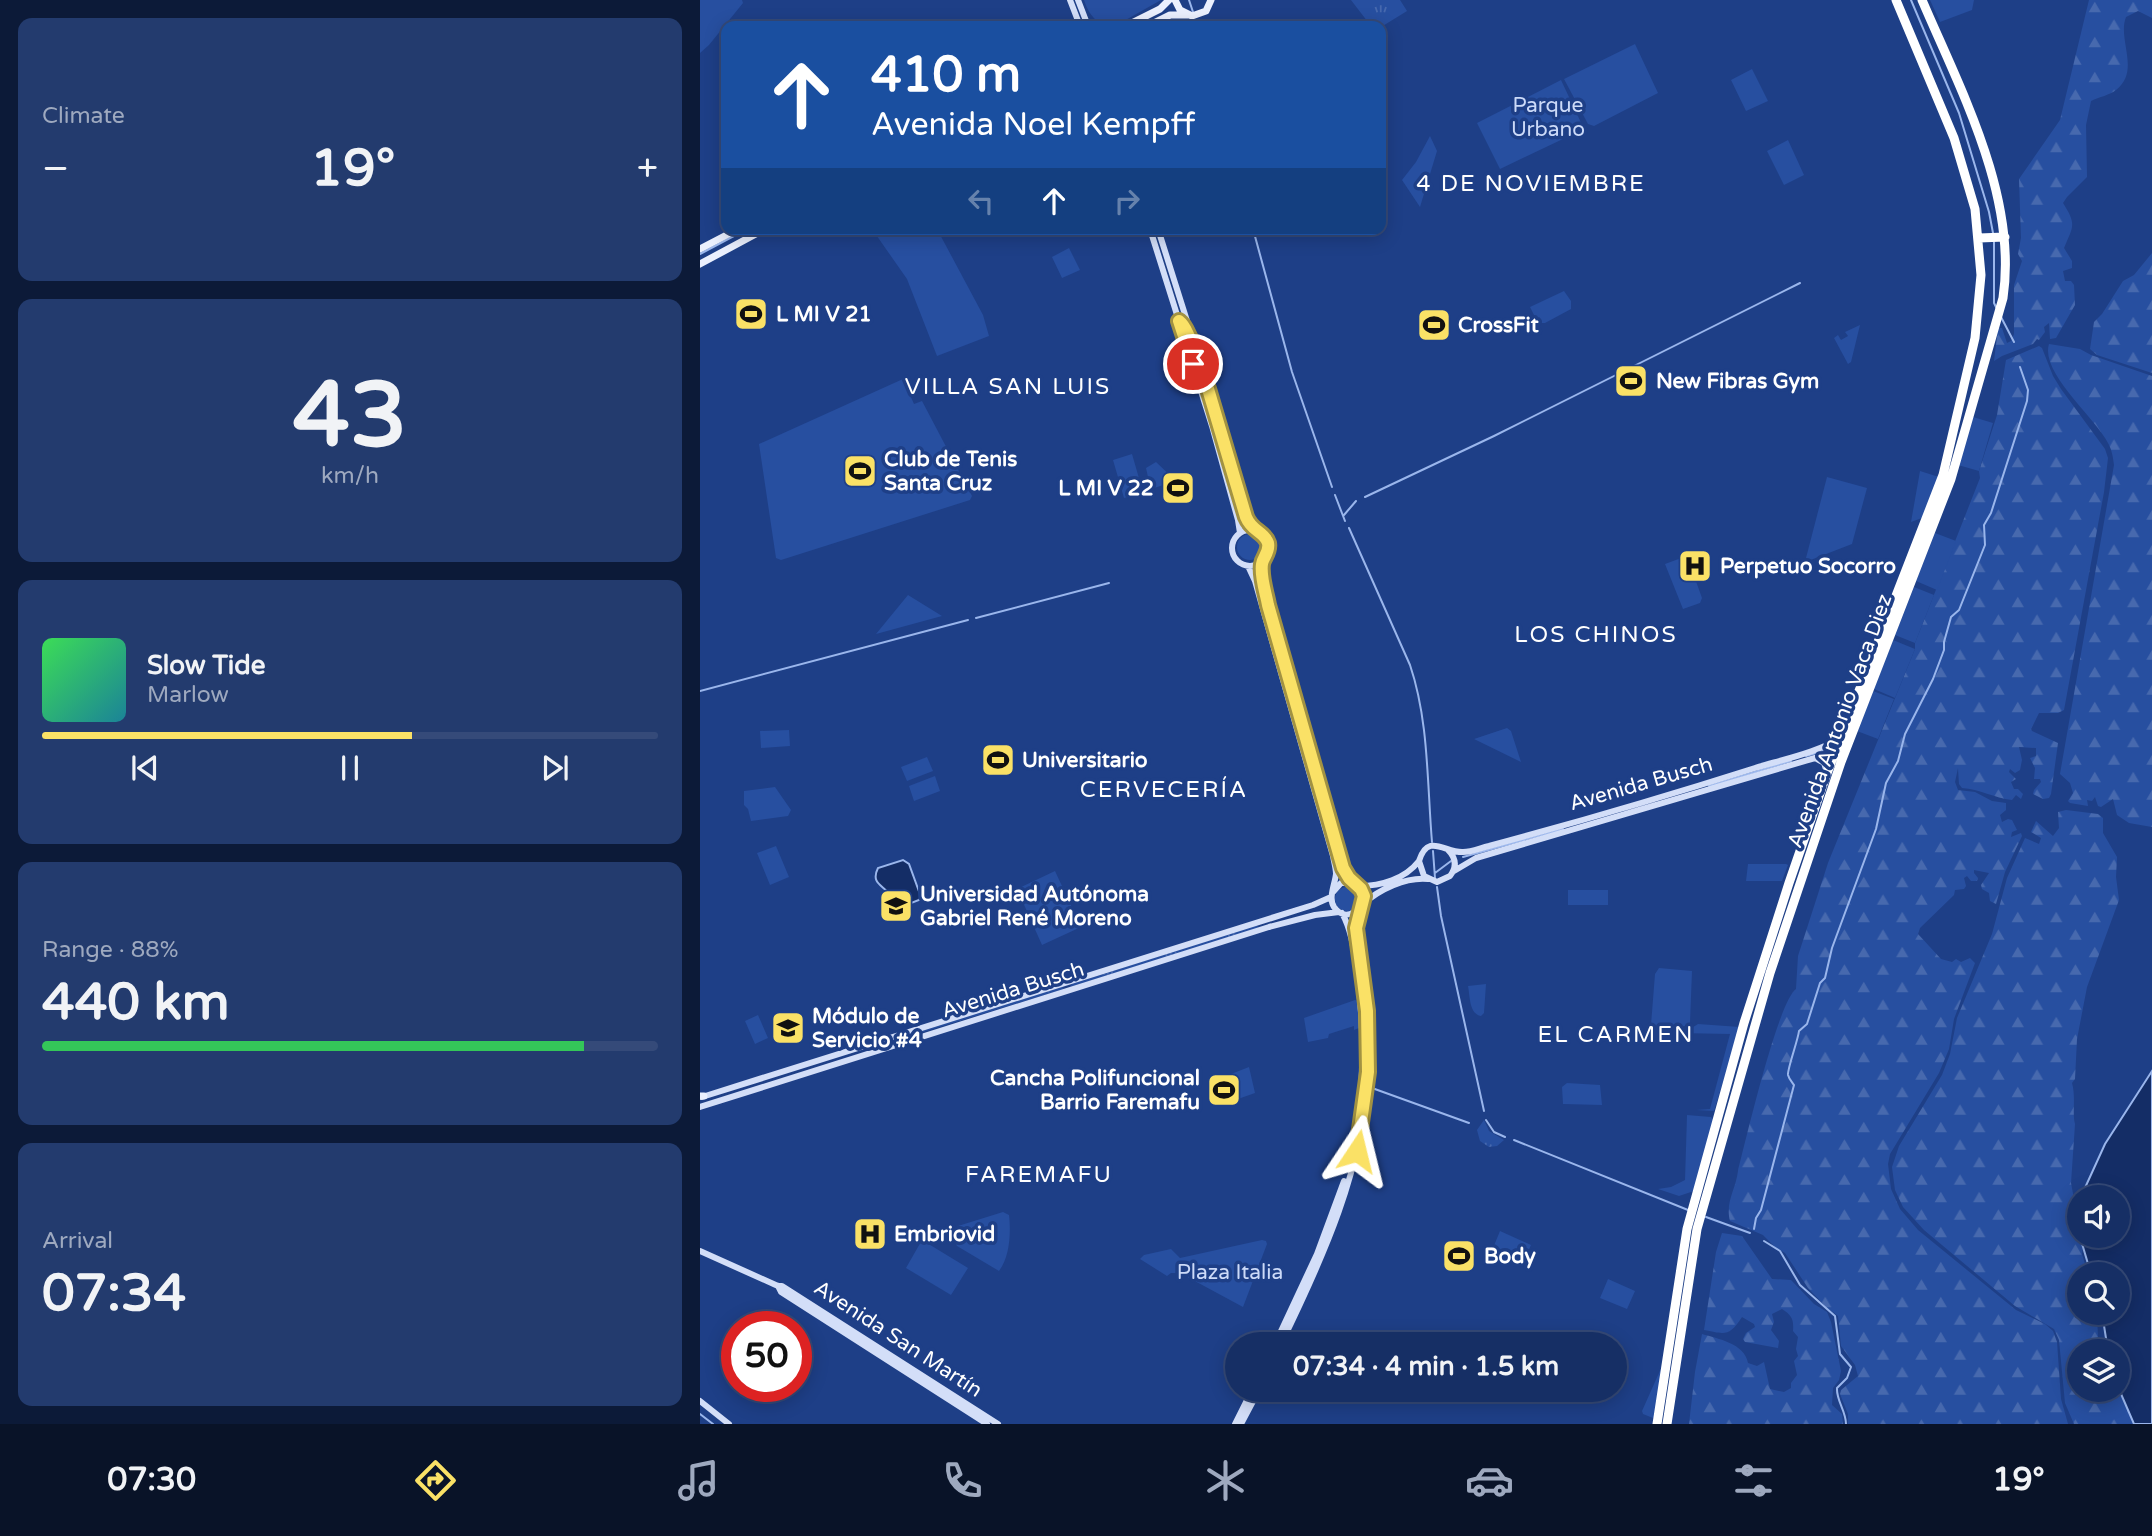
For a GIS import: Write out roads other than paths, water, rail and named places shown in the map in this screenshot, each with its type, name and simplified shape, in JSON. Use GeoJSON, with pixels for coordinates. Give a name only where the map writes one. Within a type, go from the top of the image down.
{"type":"FeatureCollection","features":[{"type":"Feature","properties":{"kind":"highway","name":"Avenida Antonio Vaca Diez"},"geometry":{"type":"LineString","coordinates":[[1657,1424],[1677,1292],[1712,1137],[1744,1023],[1840,737],[1943,475],[1978,320],[1983,238],[1954,138],[1896,0]]}},
{"type":"Feature","properties":{"kind":"highway","name":"Avenida Antonio Vaca Diez"},"geometry":{"type":"LineString","coordinates":[[1667,1424],[1696,1212],[1714,1170],[1770,973],[1815,836],[1873,676],[1951,479],[2003,298],[2006,280],[2003,237],[1994,186],[1973,120],[1922,0]]}},
{"type":"Feature","properties":{"kind":"highway"},"geometry":{"type":"LineString","coordinates":[[1983,238],[2003,237]]}},
{"type":"Feature","properties":{"kind":"highway"},"geometry":{"type":"LineString","coordinates":[[1873,676],[1879,654],[1874,651]]}},
{"type":"Feature","properties":{"kind":"highway"},"geometry":{"type":"LineString","coordinates":[[1815,836],[1810,835],[1809,831],[1816,804]]}},
{"type":"Feature","properties":{"kind":"highway"},"geometry":{"type":"LineString","coordinates":[[1712,1137],[1719,1142],[1714,1170]]}},
{"type":"Feature","properties":{"kind":"highway"},"geometry":{"type":"LineString","coordinates":[[1677,1292],[1678,1307],[1684,1310]]}},
{"type":"Feature","properties":{"kind":"main road"},"geometry":{"type":"LineString","coordinates":[[1070,0],[1078,21]]}},
{"type":"Feature","properties":{"kind":"main road"},"geometry":{"type":"LineString","coordinates":[[1078,0],[1086,21]]}},
{"type":"Feature","properties":{"kind":"main road"},"geometry":{"type":"LineString","coordinates":[[1136,21],[1160,9],[1169,0]]}},
{"type":"Feature","properties":{"kind":"main road"},"geometry":{"type":"LineString","coordinates":[[1175,0],[1180,10],[1188,15]]}},
{"type":"Feature","properties":{"kind":"main road"},"geometry":{"type":"LineString","coordinates":[[1158,21],[1170,15],[1202,14],[1211,1]]}},
{"type":"Feature","properties":{"kind":"main road"},"geometry":{"type":"LineString","coordinates":[[700,264],[733,235]]}},
{"type":"Feature","properties":{"kind":"main road"},"geometry":{"type":"LineString","coordinates":[[700,249],[747,235]]}},
{"type":"Feature","properties":{"kind":"main road"},"geometry":{"type":"LineString","coordinates":[[1156,235],[1159,256],[1212,426],[1240,533]]}},
{"type":"Feature","properties":{"kind":"main road"},"geometry":{"type":"LineString","coordinates":[[1157,235],[1195,345],[1246,517],[1253,530]]}},
{"type":"Feature","properties":{"kind":"main road"},"geometry":{"type":"LineString","coordinates":[[1179,321],[1182,315],[1180,298]]}},
{"type":"Feature","properties":{"kind":"main road"},"geometry":{"type":"LineString","coordinates":[[1179,321],[1186,327],[1191,342],[1195,345]]}},
{"type":"Feature","properties":{"kind":"main road"},"geometry":{"type":"LineString","coordinates":[[1199,384],[1213,405],[1212,426]]}},
{"type":"Feature","properties":{"kind":"main road"},"geometry":{"type":"LineString","coordinates":[[1224,443],[1223,468],[1237,489]]}},
{"type":"Feature","properties":{"kind":"main road"},"geometry":{"type":"LineString","coordinates":[[1281,1332],[1317,1254],[1349,1167],[1365,1069],[1356,964],[1349,929],[1341,913],[1333,905],[1335,866],[1300,740],[1284,671],[1268,605],[1262,561],[1268,551],[1267,541],[1261,533],[1253,530],[1240,533],[1234,540],[1232,552],[1238,561],[1248,566],[1255,581],[1273,644],[1283,667],[1284,671],[1298,708],[1343,868],[1364,896],[1356,928],[1367,1010],[1365,1069],[1363,1088],[1366,1094],[1359,1140],[1326,1248],[1285,1332]]}},
{"type":"Feature","properties":{"kind":"main road"},"geometry":{"type":"LineString","coordinates":[[1248,566],[1262,561]]}},
{"type":"Feature","properties":{"kind":"main road","name":"Avenida Busch"},"geometry":{"type":"LineString","coordinates":[[1453,872],[1476,858],[1738,777],[1827,745],[1840,737]]}},
{"type":"Feature","properties":{"kind":"main road"},"geometry":{"type":"LineString","coordinates":[[1300,740],[1304,751],[1310,752]]}},
{"type":"Feature","properties":{"kind":"main road","name":"Avenida Busch"},"geometry":{"type":"LineString","coordinates":[[1738,777],[1815,758],[1824,763],[1827,773]]}},
{"type":"Feature","properties":{"kind":"main road"},"geometry":{"type":"LineString","coordinates":[[1307,766],[1312,768],[1317,779]]}},
{"type":"Feature","properties":{"kind":"main road","name":"Avenida Busch"},"geometry":{"type":"LineString","coordinates":[[1448,850],[1472,850],[1555,832]]}},
{"type":"Feature","properties":{"kind":"main road"},"geometry":{"type":"LineString","coordinates":[[1332,894],[1341,883],[1373,886],[1410,871],[1422,853],[1430,847],[1439,846],[1448,850],[1455,860],[1453,872],[1442,881],[1428,879],[1405,882],[1376,894],[1355,912],[1341,913]]}},
{"type":"Feature","properties":{"kind":"main road"},"geometry":{"type":"LineString","coordinates":[[1419,861],[1420,872],[1428,879]]}},
{"type":"Feature","properties":{"kind":"main road","name":"Avenida Busch"},"geometry":{"type":"LineString","coordinates":[[701,1096],[1069,990],[1258,931],[1268,924],[1319,904],[1332,894]]}},
{"type":"Feature","properties":{"kind":"main road","name":"Avenida Busch"},"geometry":{"type":"LineString","coordinates":[[700,1107],[1067,982],[1256,923],[1268,924],[1341,913]]}},
{"type":"Feature","properties":{"kind":"main road"},"geometry":{"type":"LineString","coordinates":[[1256,923],[1259,926],[1258,931]]}},
{"type":"Feature","properties":{"kind":"main road"},"geometry":{"type":"LineString","coordinates":[[1356,964],[1367,1010]]}},
{"type":"Feature","properties":{"kind":"main road"},"geometry":{"type":"LineString","coordinates":[[1067,982],[1069,990]]}},
{"type":"Feature","properties":{"kind":"main road"},"geometry":{"type":"LineString","coordinates":[[729,1098],[748,1090],[748,1083]]}},
{"type":"Feature","properties":{"kind":"main road"},"geometry":{"type":"LineString","coordinates":[[1359,1101],[1362,1105],[1359,1140]]}},
{"type":"Feature","properties":{"kind":"main road"},"geometry":{"type":"LineString","coordinates":[[1326,1248],[1329,1223]]}},
{"type":"Feature","properties":{"kind":"main road","name":"Avenida San Martín"},"geometry":{"type":"LineString","coordinates":[[700,1251],[782,1286],[998,1424]]}},
{"type":"Feature","properties":{"kind":"main road"},"geometry":{"type":"LineString","coordinates":[[1310,1284],[1319,1258],[1317,1254]]}},
{"type":"Feature","properties":{"kind":"main road","name":"Avenida San Martín"},"geometry":{"type":"LineString","coordinates":[[778,1286],[781,1292],[987,1424]]}},
{"type":"Feature","properties":{"kind":"main road"},"geometry":{"type":"LineString","coordinates":[[1283,1332],[1297,1311]]}},
{"type":"Feature","properties":{"kind":"main road"},"geometry":{"type":"LineString","coordinates":[[700,1401],[729,1424]]}},
{"type":"Feature","properties":{"kind":"main road"},"geometry":{"type":"LineString","coordinates":[[1235,1424],[1246,1402]]}},
{"type":"Feature","properties":{"kind":"main road"},"geometry":{"type":"LineString","coordinates":[[1241,1424],[1253,1402]]}},
{"type":"Feature","properties":{"kind":"waterway"},"geometry":{"type":"LineString","coordinates":[[1189,0],[1193,12]]}},
{"type":"Feature","properties":{"kind":"waterway"},"geometry":{"type":"LineString","coordinates":[[1911,0],[1959,113],[1993,233]]}},
{"type":"Feature","properties":{"kind":"waterway"},"geometry":{"type":"LineString","coordinates":[[700,254],[736,235]]}},
{"type":"Feature","properties":{"kind":"waterway"},"geometry":{"type":"LineString","coordinates":[[1255,235],[1292,372],[1332,487]]}},
{"type":"Feature","properties":{"kind":"waterway"},"geometry":{"type":"LineString","coordinates":[[1994,242],[1994,303],[1997,309]]}},
{"type":"Feature","properties":{"kind":"waterway"},"geometry":{"type":"LineString","coordinates":[[1365,497],[1494,436],[1800,283]]}},
{"type":"Feature","properties":{"kind":"waterway"},"geometry":{"type":"LineString","coordinates":[[2001,317],[2014,342]]}},
{"type":"Feature","properties":{"kind":"waterway"},"geometry":{"type":"LineString","coordinates":[[1754,1229],[1794,1085],[1788,1072],[1799,1031],[1807,1024],[1820,983],[1825,978],[1832,948],[1876,829],[1886,783],[1898,761],[1905,734],[1933,679],[1944,650],[1951,617],[1959,610],[1985,545],[1984,525],[1991,513],[2027,401],[2028,390],[2020,367]]}},
{"type":"Feature","properties":{"kind":"waterway"},"geometry":{"type":"LineString","coordinates":[[1335,495],[1345,521]]}},
{"type":"Feature","properties":{"kind":"waterway"},"geometry":{"type":"LineString","coordinates":[[1344,515],[1356,501]]}},
{"type":"Feature","properties":{"kind":"waterway"},"geometry":{"type":"LineString","coordinates":[[1349,528],[1410,665],[1416,686],[1424,730],[1432,842]]}},
{"type":"Feature","properties":{"kind":"waterway"},"geometry":{"type":"LineString","coordinates":[[976,618],[1109,583]]}},
{"type":"Feature","properties":{"kind":"waterway"},"geometry":{"type":"LineString","coordinates":[[700,691],[968,620]]}},
{"type":"Feature","properties":{"kind":"waterway"},"geometry":{"type":"LineString","coordinates":[[1806,756],[1830,749]]}},
{"type":"Feature","properties":{"kind":"waterway"},"geometry":{"type":"LineString","coordinates":[[1709,786],[1791,761]]}},
{"type":"Feature","properties":{"kind":"waterway"},"geometry":{"type":"LineString","coordinates":[[1463,857],[1563,829]]}},
{"type":"Feature","properties":{"kind":"waterway"},"geometry":{"type":"LineString","coordinates":[[1433,851],[1435,878]]}},
{"type":"Feature","properties":{"kind":"waterway"},"geometry":{"type":"LineString","coordinates":[[1435,873],[1451,861]]}},
{"type":"Feature","properties":{"kind":"waterway"},"geometry":{"type":"LineString","coordinates":[[1437,887],[1484,1111]]}},
{"type":"Feature","properties":{"kind":"waterway"},"geometry":{"type":"LineString","coordinates":[[1372,1088],[1469,1123]]}},
{"type":"Feature","properties":{"kind":"waterway"},"geometry":{"type":"LineString","coordinates":[[1486,1120],[1494,1132],[1505,1137]]}},
{"type":"Feature","properties":{"kind":"waterway"},"geometry":{"type":"LineString","coordinates":[[1514,1140],[1688,1210]]}},
{"type":"Feature","properties":{"kind":"waterway"},"geometry":{"type":"LineString","coordinates":[[1706,1217],[1750,1233]]}},
{"type":"Feature","properties":{"kind":"waterway"},"geometry":{"type":"LineString","coordinates":[[1764,1241],[1780,1251],[1800,1285],[1835,1316],[1840,1354],[1851,1367],[1847,1378],[1837,1388],[1846,1424]]}},
{"type":"Feature","properties":{"kind":"waterway"},"geometry":{"type":"LineString","coordinates":[[700,1414],[713,1424]]}},
{"type":"Feature","properties":{"kind":"place","name":"L MI V 21"},"geometry":{"type":"Point","coordinates":[751,314]}},
{"type":"Feature","properties":{"kind":"place","name":"CrossFit"},"geometry":{"type":"Point","coordinates":[1434,325]}},
{"type":"Feature","properties":{"kind":"place","name":"New Fibras Gym"},"geometry":{"type":"Point","coordinates":[1631,381]}},
{"type":"Feature","properties":{"kind":"place","name":"Club de Tenis Santa Cruz"},"geometry":{"type":"Point","coordinates":[860,471]}},
{"type":"Feature","properties":{"kind":"place","name":"L MI V 22"},"geometry":{"type":"Point","coordinates":[1178,488]}},
{"type":"Feature","properties":{"kind":"place","name":"Perpetuo Socorro"},"geometry":{"type":"Point","coordinates":[1695,566]}},
{"type":"Feature","properties":{"kind":"place","name":"Universitario"},"geometry":{"type":"Point","coordinates":[998,760]}},
{"type":"Feature","properties":{"kind":"place","name":"Universidad Autónoma Gabriel René Moreno"},"geometry":{"type":"Point","coordinates":[896,906]}},
{"type":"Feature","properties":{"kind":"place","name":"Módulo de Servicio #4"},"geometry":{"type":"Point","coordinates":[788,1028]}},
{"type":"Feature","properties":{"kind":"place","name":"Cancha Polifuncional Barrio Faremafu"},"geometry":{"type":"Point","coordinates":[1224,1090]}},
{"type":"Feature","properties":{"kind":"place","name":"Embriovid"},"geometry":{"type":"Point","coordinates":[870,1234]}},
{"type":"Feature","properties":{"kind":"place","name":"Body"},"geometry":{"type":"Point","coordinates":[1459,1256]}},
{"type":"Feature","properties":{"kind":"district","name":"4 DE NOVIEMBRE"},"geometry":{"type":"Point","coordinates":[1531,184]}},
{"type":"Feature","properties":{"kind":"district","name":"VILLA SAN LUIS"},"geometry":{"type":"Point","coordinates":[1008,387]}},
{"type":"Feature","properties":{"kind":"district","name":"LOS CHINOS"},"geometry":{"type":"Point","coordinates":[1596,635]}},
{"type":"Feature","properties":{"kind":"district","name":"CERVECERÍA"},"geometry":{"type":"Point","coordinates":[1164,790]}},
{"type":"Feature","properties":{"kind":"district","name":"EL CARMEN"},"geometry":{"type":"Point","coordinates":[1616,1035]}},
{"type":"Feature","properties":{"kind":"district","name":"FAREMAFU"},"geometry":{"type":"Point","coordinates":[1039,1175]}},
{"type":"Feature","properties":{"kind":"park label","name":"Parque Urbano"},"geometry":{"type":"Point","coordinates":[1548,117]}},
{"type":"Feature","properties":{"kind":"park label","name":"Plaza Italia"},"geometry":{"type":"Point","coordinates":[1230,1272]}}]}
